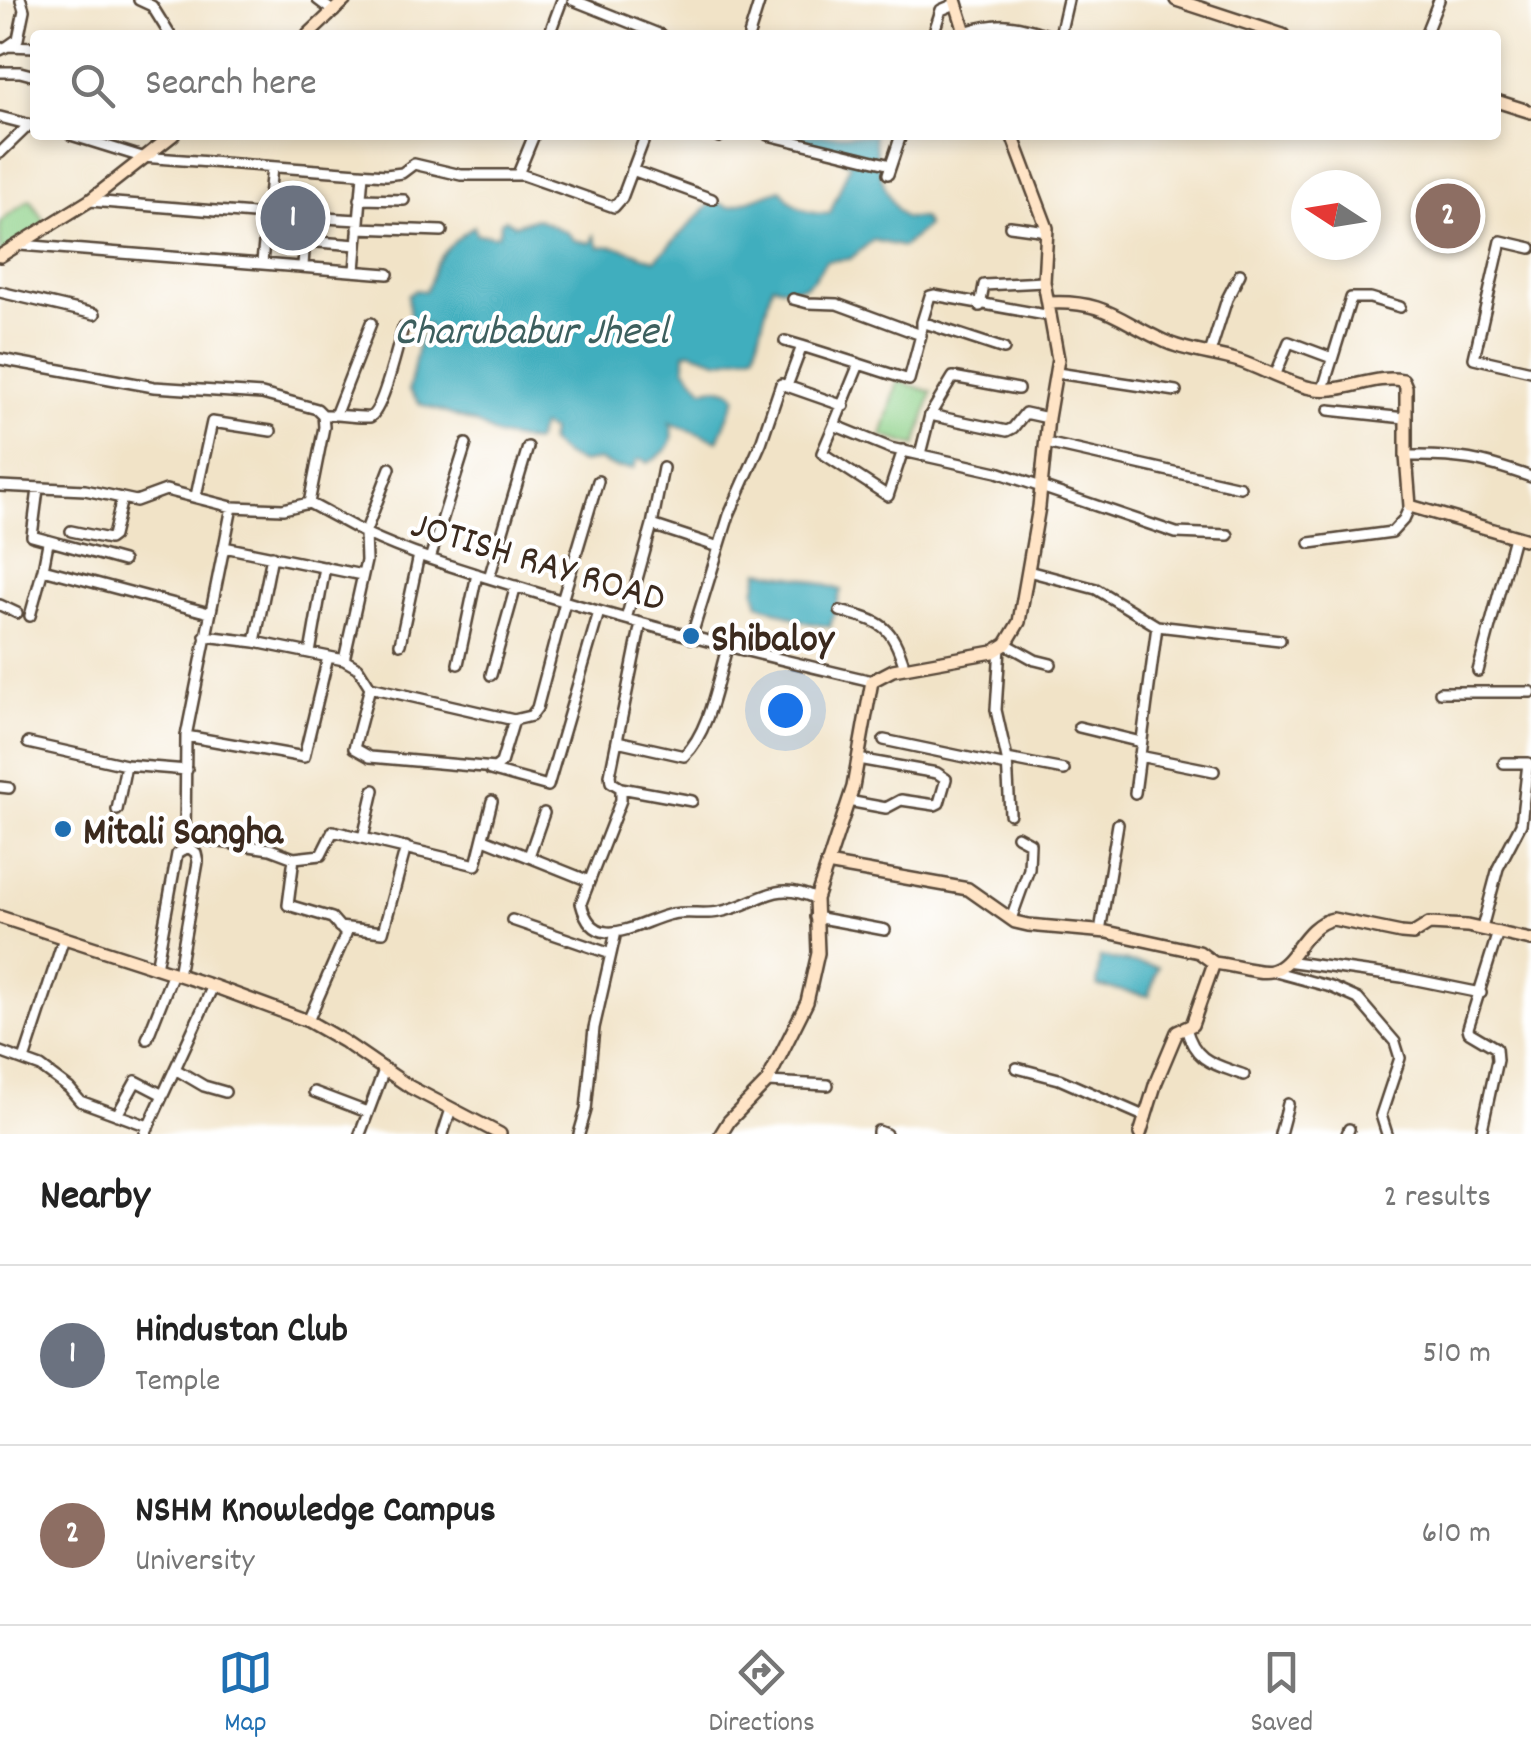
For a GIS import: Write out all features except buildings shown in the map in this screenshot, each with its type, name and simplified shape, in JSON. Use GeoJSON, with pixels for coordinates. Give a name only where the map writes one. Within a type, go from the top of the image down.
{"type":"FeatureCollection","features":[{"type":"Feature","properties":{"kind":"street"},"geometry":{"type":"LineString","coordinates":[[0,63],[4,49],[18,39],[24,10],[21,0]]}},
{"type":"Feature","properties":{"kind":"street"},"geometry":{"type":"LineString","coordinates":[[139,0],[152,6],[167,30]]}},
{"type":"Feature","properties":{"kind":"street"},"geometry":{"type":"LineString","coordinates":[[318,0],[334,12]]}},
{"type":"Feature","properties":{"kind":"street"},"geometry":{"type":"LineString","coordinates":[[314,30],[345,0]]}},
{"type":"Feature","properties":{"kind":"street"},"geometry":{"type":"LineString","coordinates":[[550,30],[562,0]]}},
{"type":"Feature","properties":{"kind":"street"},"geometry":{"type":"LineString","coordinates":[[573,0],[648,30]]}},
{"type":"Feature","properties":{"kind":"street"},"geometry":{"type":"LineString","coordinates":[[751,30],[760,0]]}},
{"type":"Feature","properties":{"kind":"street"},"geometry":{"type":"LineString","coordinates":[[1061,30],[1068,0]]}},
{"type":"Feature","properties":{"kind":"street"},"geometry":{"type":"LineString","coordinates":[[1176,0],[1267,30]]}},
{"type":"Feature","properties":{"kind":"street"},"geometry":{"type":"LineString","coordinates":[[1428,30],[1439,0]]}},
{"type":"Feature","properties":{"kind":"street"},"geometry":{"type":"LineString","coordinates":[[936,30],[942,10],[955,2],[964,30]]}},
{"type":"Feature","properties":{"kind":"street"},"geometry":{"type":"LineString","coordinates":[[975,30],[1010,23],[1032,30]]}},
{"type":"Feature","properties":{"kind":"street"},"geometry":{"type":"LineString","coordinates":[[4,49],[30,48]]}},
{"type":"Feature","properties":{"kind":"street"},"geometry":{"type":"LineString","coordinates":[[0,72],[30,75]]}},
{"type":"Feature","properties":{"kind":"street"},"geometry":{"type":"LineString","coordinates":[[1501,103],[1531,112]]}},
{"type":"Feature","properties":{"kind":"street"},"geometry":{"type":"LineString","coordinates":[[0,116],[30,124]]}},
{"type":"Feature","properties":{"kind":"street"},"geometry":{"type":"LineString","coordinates":[[0,153],[30,127]]}},
{"type":"Feature","properties":{"kind":"street"},"geometry":{"type":"LineString","coordinates":[[87,140],[142,157],[272,168],[397,174],[414,164],[461,175],[518,174],[614,207],[620,204],[643,142]]}},
{"type":"Feature","properties":{"kind":"street"},"geometry":{"type":"LineString","coordinates":[[0,256],[89,201],[166,140]]}},
{"type":"Feature","properties":{"kind":"street"},"geometry":{"type":"LineString","coordinates":[[518,174],[532,140]]}},
{"type":"Feature","properties":{"kind":"street"},"geometry":{"type":"LineString","coordinates":[[785,140],[890,170],[899,140]]}},
{"type":"Feature","properties":{"kind":"street"},"geometry":{"type":"LineString","coordinates":[[722,1134],[729,1121],[767,1082],[807,1002],[818,953],[816,898],[848,801],[872,681],[906,668],[994,652],[1003,646],[1018,622],[1057,373],[1044,282],[1047,232],[1014,140]]}},
{"type":"Feature","properties":{"kind":"street"},"geometry":{"type":"LineString","coordinates":[[262,262],[272,168]]}},
{"type":"Feature","properties":{"kind":"street"},"geometry":{"type":"LineString","coordinates":[[632,170],[712,199]]}},
{"type":"Feature","properties":{"kind":"street"},"geometry":{"type":"LineString","coordinates":[[355,270],[362,174]]}},
{"type":"Feature","properties":{"kind":"street"},"geometry":{"type":"LineString","coordinates":[[303,266],[308,192]]}},
{"type":"Feature","properties":{"kind":"street"},"geometry":{"type":"LineString","coordinates":[[360,199],[404,200]]}},
{"type":"Feature","properties":{"kind":"street"},"geometry":{"type":"LineString","coordinates":[[89,201],[266,215]]}},
{"type":"Feature","properties":{"kind":"street"},"geometry":{"type":"LineString","coordinates":[[306,217],[442,231]]}},
{"type":"Feature","properties":{"kind":"street"},"geometry":{"type":"LineString","coordinates":[[1010,226],[1047,232]]}},
{"type":"Feature","properties":{"kind":"street"},"geometry":{"type":"LineString","coordinates":[[305,241],[357,245]]}},
{"type":"Feature","properties":{"kind":"street"},"geometry":{"type":"LineString","coordinates":[[1531,248],[1501,241],[1474,358],[1531,371]]}},
{"type":"Feature","properties":{"kind":"street"},"geometry":{"type":"LineString","coordinates":[[17,245],[388,274]]}},
{"type":"Feature","properties":{"kind":"street"},"geometry":{"type":"LineString","coordinates":[[1210,353],[1227,299],[1240,274]]}},
{"type":"Feature","properties":{"kind":"street"},"geometry":{"type":"LineString","coordinates":[[980,306],[984,285],[1044,282]]}},
{"type":"Feature","properties":{"kind":"street"},"geometry":{"type":"LineString","coordinates":[[0,292],[95,314]]}},
{"type":"Feature","properties":{"kind":"street"},"geometry":{"type":"LineString","coordinates":[[785,341],[909,380],[922,336],[922,322],[930,296],[934,295],[980,306],[1102,308],[1163,340],[1323,389],[1380,379],[1403,380],[1410,506],[1404,519],[1392,532],[1310,543]]}},
{"type":"Feature","properties":{"kind":"street"},"geometry":{"type":"LineString","coordinates":[[1323,389],[1351,298],[1357,296],[1400,307]]}},
{"type":"Feature","properties":{"kind":"street"},"geometry":{"type":"LineString","coordinates":[[793,298],[837,304],[922,336]]}},
{"type":"Feature","properties":{"kind":"street"},"geometry":{"type":"LineString","coordinates":[[922,322],[1004,350]]}},
{"type":"Feature","properties":{"kind":"street"},"geometry":{"type":"LineString","coordinates":[[336,414],[371,323]]}},
{"type":"Feature","properties":{"kind":"street"},"geometry":{"type":"LineString","coordinates":[[0,359],[154,387],[262,394],[306,404],[322,415],[366,418],[372,416],[380,401],[403,328]]}},
{"type":"Feature","properties":{"kind":"street"},"geometry":{"type":"LineString","coordinates":[[1275,376],[1289,342],[1332,358]]}},
{"type":"Feature","properties":{"kind":"street"},"geometry":{"type":"LineString","coordinates":[[787,386],[802,346]]}},
{"type":"Feature","properties":{"kind":"street"},"geometry":{"type":"LineString","coordinates":[[859,364],[822,453],[888,496],[903,450]]}},
{"type":"Feature","properties":{"kind":"street"},"geometry":{"type":"LineString","coordinates":[[1057,373],[1176,392]]}},
{"type":"Feature","properties":{"kind":"street"},"geometry":{"type":"LineString","coordinates":[[920,454],[930,415],[954,376],[1018,389]]}},
{"type":"Feature","properties":{"kind":"street"},"geometry":{"type":"LineString","coordinates":[[692,638],[729,515],[762,443],[781,384],[844,406]]}},
{"type":"Feature","properties":{"kind":"street"},"geometry":{"type":"LineString","coordinates":[[1329,410],[1405,418]]}},
{"type":"Feature","properties":{"kind":"street"},"geometry":{"type":"LineString","coordinates":[[930,415],[1007,431],[1025,413],[1048,418]]}},
{"type":"Feature","properties":{"kind":"street"},"geometry":{"type":"LineString","coordinates":[[0,486],[76,489],[144,500],[158,490],[166,490],[232,508],[283,509],[309,503],[324,427],[322,415]]}},
{"type":"Feature","properties":{"kind":"street"},"geometry":{"type":"LineString","coordinates":[[196,496],[212,422],[271,432]]}},
{"type":"Feature","properties":{"kind":"street"},"geometry":{"type":"LineString","coordinates":[[834,426],[903,450],[1042,486],[1176,533],[1228,535]]}},
{"type":"Feature","properties":{"kind":"street"},"geometry":{"type":"LineString","coordinates":[[1046,443],[1240,487]]}},
{"type":"Feature","properties":{"kind":"street"},"geometry":{"type":"LineString","coordinates":[[430,559],[466,444]]}},
{"type":"Feature","properties":{"kind":"street"},"geometry":{"type":"LineString","coordinates":[[488,578],[528,447]]}},
{"type":"Feature","properties":{"kind":"street"},"geometry":{"type":"LineString","coordinates":[[1406,456],[1478,458],[1531,477]]}},
{"type":"Feature","properties":{"kind":"street"},"geometry":{"type":"LineString","coordinates":[[365,533],[390,468]]}},
{"type":"Feature","properties":{"kind":"street"},"geometry":{"type":"LineString","coordinates":[[626,619],[663,468]]}},
{"type":"Feature","properties":{"kind":"street"},"geometry":{"type":"LineString","coordinates":[[205,636],[344,660],[358,668],[370,687],[514,720],[531,716],[598,481]]}},
{"type":"Feature","properties":{"kind":"street"},"geometry":{"type":"LineString","coordinates":[[38,489],[32,536],[122,561]]}},
{"type":"Feature","properties":{"kind":"street"},"geometry":{"type":"LineString","coordinates":[[72,530],[109,540],[122,498]]}},
{"type":"Feature","properties":{"kind":"street","name":"JOTISH RAY ROAD"},"geometry":{"type":"LineString","coordinates":[[309,503],[365,533],[488,578],[727,648],[872,681]]}},
{"type":"Feature","properties":{"kind":"street"},"geometry":{"type":"LineString","coordinates":[[1410,506],[1531,541]]}},
{"type":"Feature","properties":{"kind":"street"},"geometry":{"type":"LineString","coordinates":[[156,968],[177,854],[186,842],[186,736],[232,508]]}},
{"type":"Feature","properties":{"kind":"street"},"geometry":{"type":"LineString","coordinates":[[652,525],[720,547]]}},
{"type":"Feature","properties":{"kind":"street","name":"JOTISH RAY ROAD"},"geometry":{"type":"LineString","coordinates":[[344,660],[367,552],[365,533]]}},
{"type":"Feature","properties":{"kind":"street"},"geometry":{"type":"LineString","coordinates":[[1478,671],[1514,536]]}},
{"type":"Feature","properties":{"kind":"street"},"geometry":{"type":"LineString","coordinates":[[30,616],[48,543]]}},
{"type":"Feature","properties":{"kind":"street"},"geometry":{"type":"LineString","coordinates":[[224,546],[362,575]]}},
{"type":"Feature","properties":{"kind":"street"},"geometry":{"type":"LineString","coordinates":[[400,644],[418,555]]}},
{"type":"Feature","properties":{"kind":"street"},"geometry":{"type":"LineString","coordinates":[[254,642],[272,556]]}},
{"type":"Feature","properties":{"kind":"street"},"geometry":{"type":"LineString","coordinates":[[310,653],[326,567]]}},
{"type":"Feature","properties":{"kind":"street"},"geometry":{"type":"LineString","coordinates":[[43,569],[210,613]]}},
{"type":"Feature","properties":{"kind":"street"},"geometry":{"type":"LineString","coordinates":[[1028,572],[1096,590],[1157,626],[1280,640]]}},
{"type":"Feature","properties":{"kind":"street"},"geometry":{"type":"LineString","coordinates":[[458,664],[477,574]]}},
{"type":"Feature","properties":{"kind":"street"},"geometry":{"type":"LineString","coordinates":[[490,675],[516,586]]}},
{"type":"Feature","properties":{"kind":"street"},"geometry":{"type":"LineString","coordinates":[[0,605],[17,613]]}},
{"type":"Feature","properties":{"kind":"street"},"geometry":{"type":"LineString","coordinates":[[840,611],[889,628],[906,668]]}},
{"type":"Feature","properties":{"kind":"street"},"geometry":{"type":"LineString","coordinates":[[370,687],[355,738],[354,748],[358,752],[370,758],[487,769],[548,786],[599,612]]}},
{"type":"Feature","properties":{"kind":"street"},"geometry":{"type":"LineString","coordinates":[[641,624],[611,782],[620,788],[692,802]]}},
{"type":"Feature","properties":{"kind":"street"},"geometry":{"type":"LineString","coordinates":[[1135,793],[1157,626]]}},
{"type":"Feature","properties":{"kind":"street"},"geometry":{"type":"LineString","coordinates":[[1003,646],[1052,664]]}},
{"type":"Feature","properties":{"kind":"street"},"geometry":{"type":"LineString","coordinates":[[1003,646],[996,710],[1007,762],[1010,814]]}},
{"type":"Feature","properties":{"kind":"street"},"geometry":{"type":"LineString","coordinates":[[617,741],[684,756],[700,732],[727,648]]}},
{"type":"Feature","properties":{"kind":"street"},"geometry":{"type":"LineString","coordinates":[[186,736],[304,757],[328,657]]}},
{"type":"Feature","properties":{"kind":"street"},"geometry":{"type":"LineString","coordinates":[[1440,692],[1531,692]]}},
{"type":"Feature","properties":{"kind":"street"},"geometry":{"type":"LineString","coordinates":[[487,769],[500,766],[514,720]]}},
{"type":"Feature","properties":{"kind":"street"},"geometry":{"type":"LineString","coordinates":[[1080,727],[1141,742]]}},
{"type":"Feature","properties":{"kind":"street"},"geometry":{"type":"LineString","coordinates":[[884,740],[1064,770]]}},
{"type":"Feature","properties":{"kind":"street"},"geometry":{"type":"LineString","coordinates":[[28,743],[126,765],[186,770]]}},
{"type":"Feature","properties":{"kind":"street"},"geometry":{"type":"LineString","coordinates":[[1140,756],[1214,771]]}},
{"type":"Feature","properties":{"kind":"street"},"geometry":{"type":"LineString","coordinates":[[848,801],[886,808],[901,800],[935,805],[946,784],[946,778],[937,772],[858,759]]}},
{"type":"Feature","properties":{"kind":"street"},"geometry":{"type":"LineString","coordinates":[[1482,928],[1498,868],[1521,824],[1530,763],[1504,763]]}},
{"type":"Feature","properties":{"kind":"street"},"geometry":{"type":"LineString","coordinates":[[118,810],[126,765]]}},
{"type":"Feature","properties":{"kind":"street"},"geometry":{"type":"LineString","coordinates":[[620,788],[621,800],[581,903],[589,923],[597,930],[616,932],[669,914],[725,911],[782,890],[798,890],[816,898]]}},
{"type":"Feature","properties":{"kind":"street"},"geometry":{"type":"LineString","coordinates":[[363,838],[374,790]]}},
{"type":"Feature","properties":{"kind":"street"},"geometry":{"type":"LineString","coordinates":[[186,842],[270,849],[294,858],[320,855],[333,831],[476,865],[492,801]]}},
{"type":"Feature","properties":{"kind":"street"},"geometry":{"type":"LineString","coordinates":[[529,856],[544,814]]}},
{"type":"Feature","properties":{"kind":"street"},"geometry":{"type":"LineString","coordinates":[[1100,931],[1118,824]]}},
{"type":"Feature","properties":{"kind":"street"},"geometry":{"type":"LineString","coordinates":[[1011,919],[1032,858],[1030,843],[1017,836]]}},
{"type":"Feature","properties":{"kind":"street"},"geometry":{"type":"LineString","coordinates":[[484,839],[589,882]]}},
{"type":"Feature","properties":{"kind":"street"},"geometry":{"type":"LineString","coordinates":[[147,1040],[175,974],[198,862],[186,842]]}},
{"type":"Feature","properties":{"kind":"street"},"geometry":{"type":"LineString","coordinates":[[340,926],[383,932],[406,848]]}},
{"type":"Feature","properties":{"kind":"street"},"geometry":{"type":"LineString","coordinates":[[294,858],[288,905],[332,918],[346,938],[308,1021]]}},
{"type":"Feature","properties":{"kind":"street"},"geometry":{"type":"LineString","coordinates":[[827,864],[968,888],[1011,919],[1028,925],[1100,931],[1198,952],[1214,963],[1272,971],[1331,986],[1358,999],[1395,1042],[1400,1058],[1381,1115],[1387,1134]]}},
{"type":"Feature","properties":{"kind":"street"},"geometry":{"type":"LineString","coordinates":[[0,917],[308,1021],[477,1129],[500,1134]]}},
{"type":"Feature","properties":{"kind":"street"},"geometry":{"type":"LineString","coordinates":[[815,918],[886,930]]}},
{"type":"Feature","properties":{"kind":"street"},"geometry":{"type":"LineString","coordinates":[[512,920],[612,954]]}},
{"type":"Feature","properties":{"kind":"street"},"geometry":{"type":"LineString","coordinates":[[1272,971],[1286,960],[1304,935],[1326,920],[1412,934],[1429,924],[1482,928],[1531,940]]}},
{"type":"Feature","properties":{"kind":"street"},"geometry":{"type":"LineString","coordinates":[[578,1134],[586,1110],[594,1028],[616,932]]}},
{"type":"Feature","properties":{"kind":"street"},"geometry":{"type":"LineString","coordinates":[[1481,1134],[1497,1060],[1496,1048],[1469,1032],[1498,932]]}},
{"type":"Feature","properties":{"kind":"street"},"geometry":{"type":"LineString","coordinates":[[24,1060],[64,938]]}},
{"type":"Feature","properties":{"kind":"street"},"geometry":{"type":"LineString","coordinates":[[1286,960],[1481,993]]}},
{"type":"Feature","properties":{"kind":"street"},"geometry":{"type":"LineString","coordinates":[[1140,1134],[1167,1054],[1177,1032],[1192,1026],[1214,963]]}},
{"type":"Feature","properties":{"kind":"street"},"geometry":{"type":"LineString","coordinates":[[0,1052],[41,1067],[80,1102],[146,1130],[213,986]]}},
{"type":"Feature","properties":{"kind":"street"},"geometry":{"type":"LineString","coordinates":[[1186,1028],[1191,1047],[1198,1055],[1244,1075]]}},
{"type":"Feature","properties":{"kind":"street"},"geometry":{"type":"LineString","coordinates":[[1017,1068],[1059,1079],[1146,1116]]}},
{"type":"Feature","properties":{"kind":"street"},"geometry":{"type":"LineString","coordinates":[[175,1069],[204,1086],[225,1092]]}},
{"type":"Feature","properties":{"kind":"street"},"geometry":{"type":"LineString","coordinates":[[360,1134],[384,1070]]}},
{"type":"Feature","properties":{"kind":"street"},"geometry":{"type":"LineString","coordinates":[[117,1115],[136,1080],[163,1095]]}},
{"type":"Feature","properties":{"kind":"street"},"geometry":{"type":"LineString","coordinates":[[767,1082],[828,1085]]}},
{"type":"Feature","properties":{"kind":"street"},"geometry":{"type":"LineString","coordinates":[[314,1092],[368,1112]]}},
{"type":"Feature","properties":{"kind":"street"},"geometry":{"type":"LineString","coordinates":[[1280,1134],[1288,1104]]}},
{"type":"Feature","properties":{"kind":"street"},"geometry":{"type":"LineString","coordinates":[[442,1134],[450,1109]]}},
{"type":"Feature","properties":{"kind":"street"},"geometry":{"type":"LineString","coordinates":[[878,1134],[886,1134]]}},
{"type":"Feature","properties":{"kind":"green space"},"geometry":{"type":"Polygon","coordinates":[[[30,199],[46,224],[0,259],[0,222],[30,199]]]}},
{"type":"Feature","properties":{"kind":"green space"},"geometry":{"type":"Polygon","coordinates":[[[898,381],[932,392],[916,446],[882,436],[898,381]]]}},
{"type":"Feature","properties":{"kind":"water","name":"Charubabur Jheel"},"geometry":{"type":"Polygon","coordinates":[[[804,140],[875,140],[879,169],[891,199],[904,218],[923,218],[927,226],[903,247],[873,240],[850,259],[826,261],[805,286],[772,285],[755,353],[720,361],[690,351],[685,353],[685,367],[703,389],[717,387],[732,391],[736,397],[718,441],[670,423],[671,442],[647,463],[643,459],[637,460],[634,468],[616,468],[598,460],[582,463],[549,443],[551,431],[541,426],[535,442],[498,436],[475,423],[420,404],[409,390],[419,340],[428,331],[428,325],[410,320],[408,295],[416,290],[425,291],[442,256],[474,226],[476,234],[498,236],[501,222],[506,219],[514,225],[536,218],[568,233],[574,240],[591,243],[594,235],[599,247],[620,248],[655,260],[713,201],[730,207],[781,189],[802,209],[830,213],[850,164],[804,140]]]}},
{"type":"Feature","properties":{"kind":"water"},"geometry":{"type":"Polygon","coordinates":[[[759,571],[804,578],[841,590],[830,627],[759,604],[755,591],[759,571]]]}},
{"type":"Feature","properties":{"kind":"water"},"geometry":{"type":"Polygon","coordinates":[[[1100,957],[1158,967],[1149,996],[1097,986],[1100,957]]]}},
{"type":"Feature","properties":{"kind":"place","name":"NSHM Knowledge Campus"},"geometry":{"type":"Point","coordinates":[1448,216]}},
{"type":"Feature","properties":{"kind":"place","name":"Hindustan Club"},"geometry":{"type":"Point","coordinates":[293,218]}},
{"type":"Feature","properties":{"kind":"place","name":"Shibaloy"},"geometry":{"type":"Point","coordinates":[691,636]}},
{"type":"Feature","properties":{"kind":"place","name":"Mitali Sangha"},"geometry":{"type":"Point","coordinates":[63,829]}}]}
